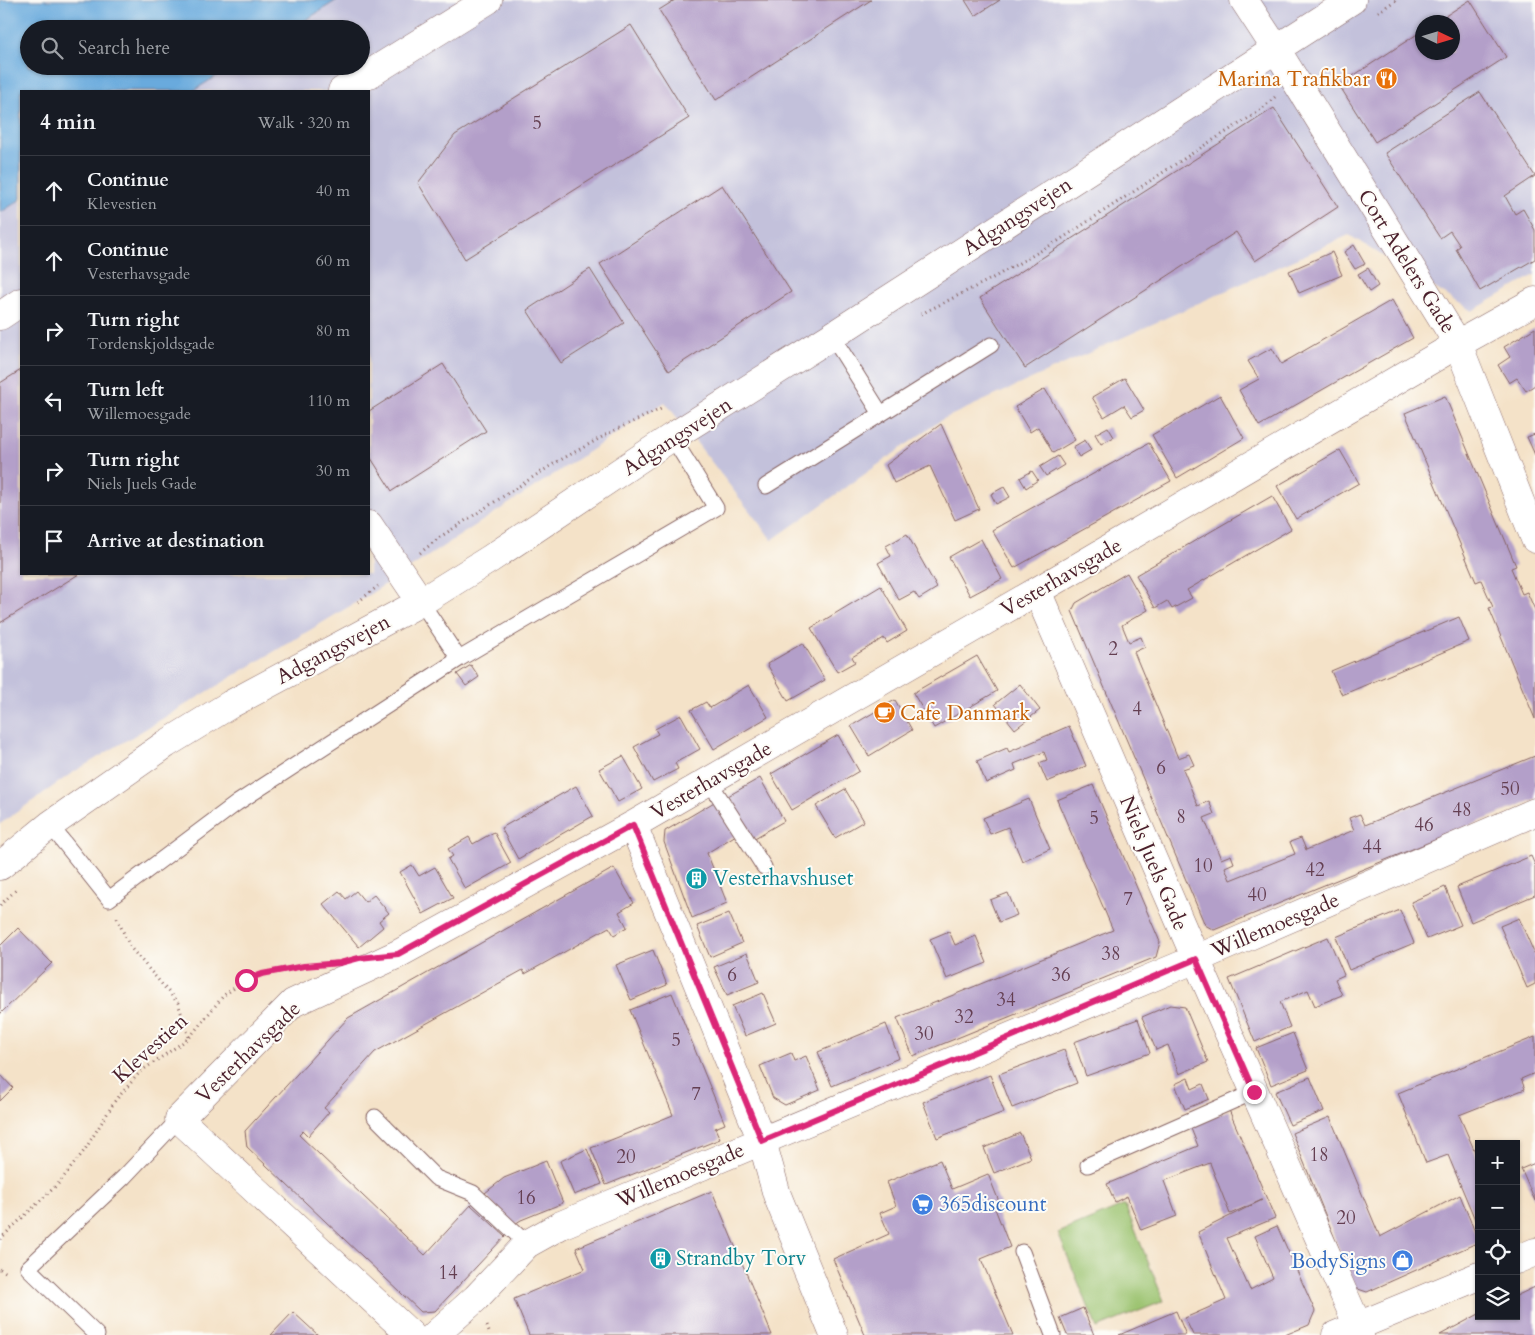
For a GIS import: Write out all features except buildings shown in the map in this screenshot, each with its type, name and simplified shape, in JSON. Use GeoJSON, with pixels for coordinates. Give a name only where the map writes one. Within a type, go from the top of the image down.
{"type":"FeatureCollection","features":[{"type":"Feature","properties":{"kind":"street"},"geometry":{"type":"LineString","coordinates":[[348,89],[488,0]]}},
{"type":"Feature","properties":{"kind":"street","name":"Cort Adelers Gade"},"geometry":{"type":"LineString","coordinates":[[1244,0],[1458,344],[1535,539]]}},
{"type":"Feature","properties":{"kind":"street","name":"Adgangsvejen"},"geometry":{"type":"LineString","coordinates":[[0,866],[50,825],[166,744],[231,704],[421,602],[490,559],[672,437],[832,336],[1352,0]]}},
{"type":"Feature","properties":{"kind":"street","name":"Vesterhavsgade"},"geometry":{"type":"LineString","coordinates":[[411,1335],[179,1119],[293,1003],[398,954],[633,825],[1535,301]]}},
{"type":"Feature","properties":{"kind":"street"},"geometry":{"type":"LineString","coordinates":[[0,316],[20,303]]}},
{"type":"Feature","properties":{"kind":"street"},"geometry":{"type":"LineString","coordinates":[[370,526],[421,602]]}},
{"type":"Feature","properties":{"kind":"street","name":"Niels Juels Gade"},"geometry":{"type":"LineString","coordinates":[[1037,591],[1254,1092],[1351,1332]]}},
{"type":"Feature","properties":{"kind":"street","name":"Willemoesgade"},"geometry":{"type":"LineString","coordinates":[[435,1335],[476,1298],[527,1244],[561,1225],[1196,959],[1535,812]]}},
{"type":"Feature","properties":{"kind":"street"},"geometry":{"type":"LineString","coordinates":[[633,825],[762,1141],[777,1194],[834,1335]]}},
{"type":"Feature","properties":{"kind":"street"},"geometry":{"type":"LineString","coordinates":[[1520,1258],[1535,1252]]}},
{"type":"Feature","properties":{"kind":"street"},"geometry":{"type":"LineString","coordinates":[[1351,1332],[1475,1278]]}},
{"type":"Feature","properties":{"kind":"lane"},"geometry":{"type":"LineString","coordinates":[[832,336],[881,414]]}},
{"type":"Feature","properties":{"kind":"lane"},"geometry":{"type":"LineString","coordinates":[[766,486],[991,345]]}},
{"type":"Feature","properties":{"kind":"lane"},"geometry":{"type":"LineString","coordinates":[[50,825],[108,899],[237,803],[459,659],[716,508],[672,437]]}},
{"type":"Feature","properties":{"kind":"lane"},"geometry":{"type":"LineString","coordinates":[[421,602],[459,659]]}},
{"type":"Feature","properties":{"kind":"lane"},"geometry":{"type":"LineString","coordinates":[[709,781],[764,867]]}},
{"type":"Feature","properties":{"kind":"lane"},"geometry":{"type":"LineString","coordinates":[[1088,1165],[1254,1092]]}},
{"type":"Feature","properties":{"kind":"lane"},"geometry":{"type":"LineString","coordinates":[[376,1117],[436,1178],[474,1193],[527,1244]]}},
{"type":"Feature","properties":{"kind":"lane"},"geometry":{"type":"LineString","coordinates":[[97,1335],[28,1268],[124,1177],[179,1119]]}},
{"type":"Feature","properties":{"kind":"lane"},"geometry":{"type":"LineString","coordinates":[[1022,1252],[1053,1335]]}},
{"type":"Feature","properties":{"kind":"path"},"geometry":{"type":"LineString","coordinates":[[358,602],[440,537],[555,463],[613,431],[669,405]]}},
{"type":"Feature","properties":{"kind":"path"},"geometry":{"type":"LineString","coordinates":[[108,899],[130,947],[178,1003],[189,1038]]}},
{"type":"Feature","properties":{"kind":"path","name":"Klevestien"},"geometry":{"type":"LineString","coordinates":[[0,1239],[59,1183],[84,1151],[115,1101],[140,1072],[189,1038],[224,995],[246,980],[262,974],[304,966]]}},
{"type":"Feature","properties":{"kind":"shaded area"},"geometry":{"type":"Polygon","coordinates":[[[337,0],[1535,0],[1535,275],[1472,311],[1349,235],[941,420],[772,540],[665,402],[370,594],[72,773],[0,824],[0,213],[20,200],[20,575],[370,575],[370,90],[195,90],[218,75],[370,75],[370,20],[306,20],[337,0]]]}},
{"type":"Feature","properties":{"kind":"green space"},"geometry":{"type":"Polygon","coordinates":[[[1125,1205],[1164,1301],[1097,1328],[1058,1233],[1125,1205]]]}},
{"type":"Feature","properties":{"kind":"water"},"geometry":{"type":"Polygon","coordinates":[[[0,0],[337,0],[306,20],[20,20],[20,75],[218,75],[195,90],[20,90],[20,200],[0,213],[0,0]]]}},
{"type":"Feature","properties":{"kind":"place","name":"Marina Trafikbar"},"geometry":{"type":"Point","coordinates":[1386,79]}},
{"type":"Feature","properties":{"kind":"place","name":"Cafe Danmark"},"geometry":{"type":"Point","coordinates":[884,713]}},
{"type":"Feature","properties":{"kind":"place","name":"Vesterhavshuset"},"geometry":{"type":"Point","coordinates":[697,878]}},
{"type":"Feature","properties":{"kind":"place","name":"365discount"},"geometry":{"type":"Point","coordinates":[923,1204]}},
{"type":"Feature","properties":{"kind":"place","name":"Strandby Torv"},"geometry":{"type":"Point","coordinates":[660,1258]}},
{"type":"Feature","properties":{"kind":"place","name":"BodySigns"},"geometry":{"type":"Point","coordinates":[1402,1261]}},
{"type":"Feature","properties":{"kind":"route"},"geometry":{"type":"LineString","coordinates":[[246,980],[262,974],[304,966],[340,963],[359,958],[398,954],[633,825],[762,1141],[1196,959],[1254,1092]]}}]}
